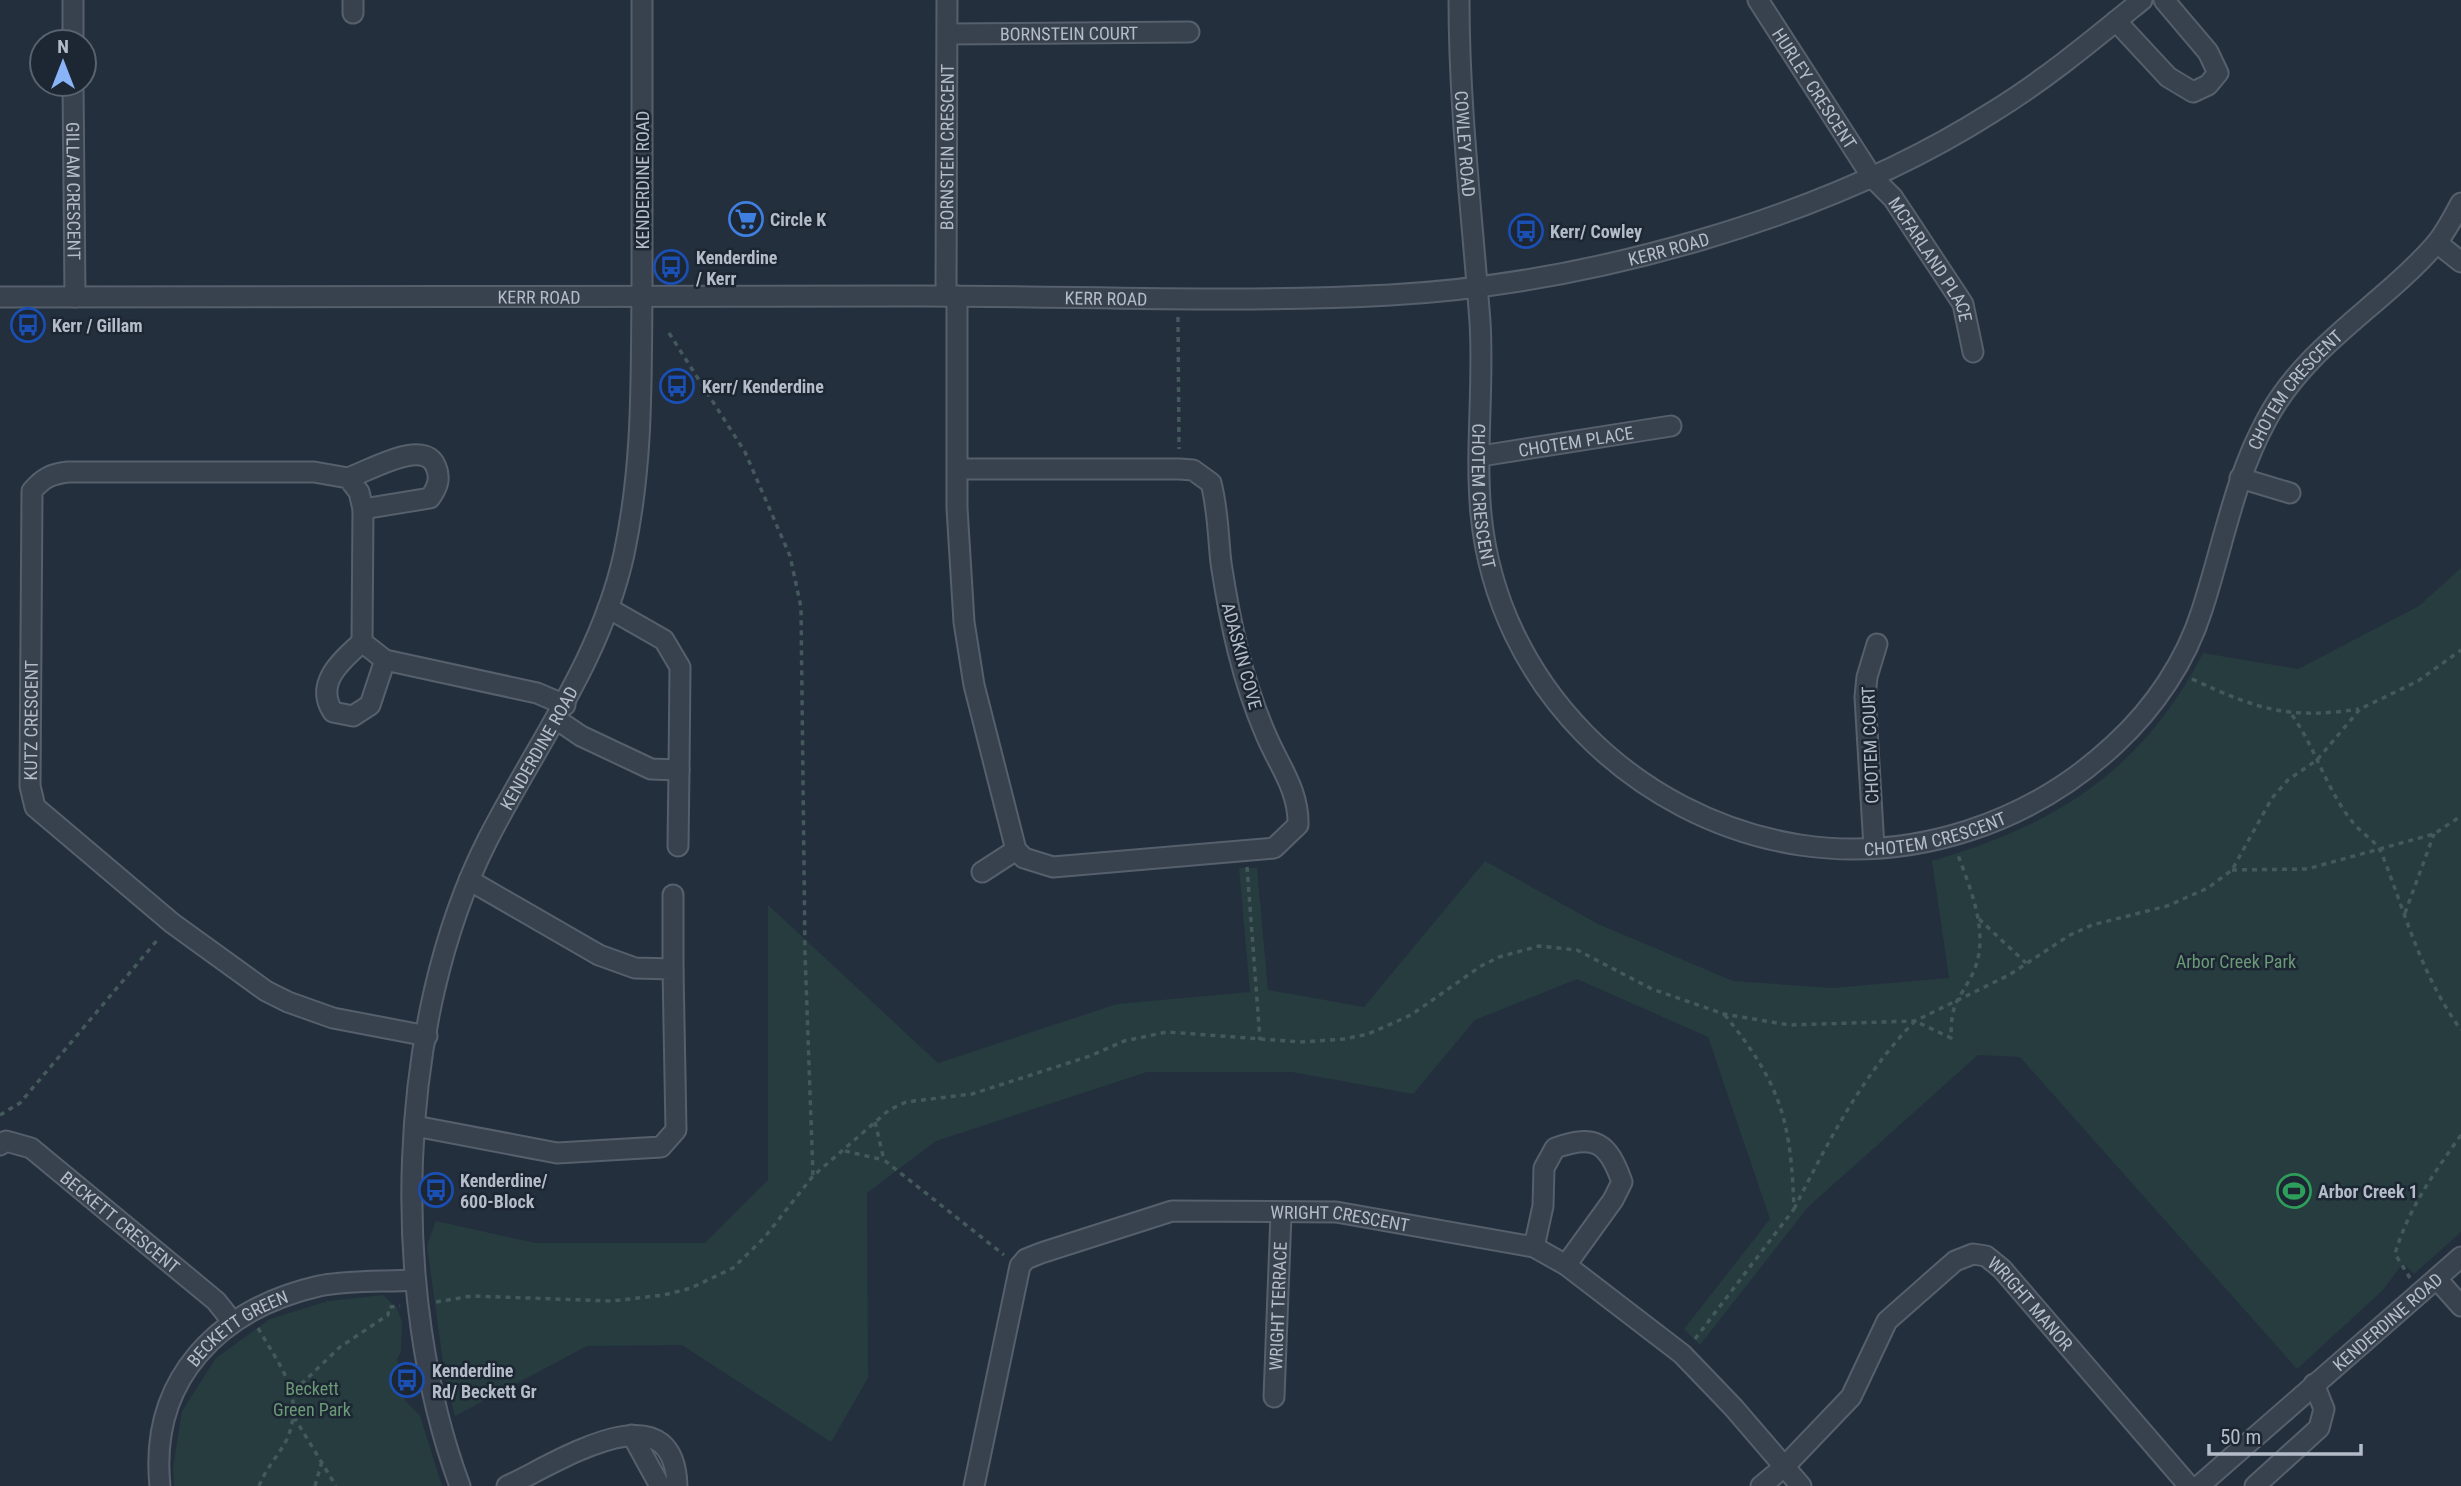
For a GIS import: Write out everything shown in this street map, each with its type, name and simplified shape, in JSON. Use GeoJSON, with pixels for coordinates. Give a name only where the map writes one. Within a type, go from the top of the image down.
{"type":"FeatureCollection","features":[{"type":"Feature","properties":{"kind":"street"},"geometry":{"type":"LineString","coordinates":[[73,0],[73,28]]}},
{"type":"Feature","properties":{"kind":"street","name":"KENDERDINE ROAD"},"geometry":{"type":"LineString","coordinates":[[460,1486],[429,1376],[415,1280],[415,1126],[427,1036],[443,950],[469,880],[521,774],[561,712],[608,608],[624,554],[642,432],[642,0]]}},
{"type":"Feature","properties":{"kind":"street","name":"BORNSTEIN CRESCENT"},"geometry":{"type":"LineString","coordinates":[[947,0],[952,296]]}},
{"type":"Feature","properties":{"kind":"street","name":"COWLEY ROAD"},"geometry":{"type":"LineString","coordinates":[[1459,0],[1461,100],[1476,287]]}},
{"type":"Feature","properties":{"kind":"street","name":"HURLEY CRESCENT"},"geometry":{"type":"LineString","coordinates":[[1758,0],[1872,177]]}},
{"type":"Feature","properties":{"kind":"street","name":"KERR ROAD"},"geometry":{"type":"LineString","coordinates":[[0,297],[1178,298],[1388,295],[1476,287],[1556,275],[1671,248],[1791,209],[1872,177],[1987,117],[2054,72],[2143,0]]}},
{"type":"Feature","properties":{"kind":"street"},"geometry":{"type":"LineString","coordinates":[[2116,21],[2168,77],[2193,92],[2208,85],[2218,73],[2208,52],[2164,0]]}},
{"type":"Feature","properties":{"kind":"street","name":"BORNSTEIN COURT"},"geometry":{"type":"LineString","coordinates":[[948,34],[1189,32]]}},
{"type":"Feature","properties":{"kind":"street","name":"GILLAM CRESCENT"},"geometry":{"type":"LineString","coordinates":[[74,98],[75,297]]}},
{"type":"Feature","properties":{"kind":"street","name":"MCFARLAND PLACE"},"geometry":{"type":"LineString","coordinates":[[1872,177],[1893,198],[1963,304],[1973,352]]}},
{"type":"Feature","properties":{"kind":"street","name":"CHOTEM CRESCENT"},"geometry":{"type":"LineString","coordinates":[[1476,287],[1480,327],[1481,514],[1490,568],[1507,615],[1532,664],[1564,714],[1608,759],[1654,792],[1712,822],[1768,840],[1823,848],[1916,845],[1952,837],[2019,812],[2065,786],[2116,743],[2152,704],[2201,614],[2240,478],[2266,419],[2296,375],[2339,331],[2437,243],[2461,203]]}},
{"type":"Feature","properties":{"kind":"street"},"geometry":{"type":"LineString","coordinates":[[2437,243],[2461,262]]}},
{"type":"Feature","properties":{"kind":"street"},"geometry":{"type":"LineString","coordinates":[[952,296],[961,591],[970,659],[1006,820],[1016,850],[982,872]]}},
{"type":"Feature","properties":{"kind":"street","name":"CHOTEM PLACE"},"geometry":{"type":"LineString","coordinates":[[1481,456],[1671,426]]}},
{"type":"Feature","properties":{"kind":"street"},"geometry":{"type":"LineString","coordinates":[[363,509],[430,498],[439,481],[434,462],[427,455],[407,454],[348,478],[359,492],[363,509],[362,642],[338,663],[329,676],[327,694],[333,712],[353,716],[370,705],[385,660]]}},
{"type":"Feature","properties":{"kind":"street","name":"ADASKIN COVE"},"geometry":{"type":"LineString","coordinates":[[957,469],[1180,469],[1193,470],[1212,483],[1226,593],[1241,663],[1252,702],[1295,792],[1298,808],[1298,825],[1274,848],[1053,867],[1024,858],[1016,850]]}},
{"type":"Feature","properties":{"kind":"street","name":"KUTZ CRESCENT"},"geometry":{"type":"LineString","coordinates":[[348,478],[314,472],[123,472],[54,474],[41,479],[32,491],[31,797],[43,816],[172,923],[245,978],[288,1002],[310,1010],[427,1036]]}},
{"type":"Feature","properties":{"kind":"street"},"geometry":{"type":"LineString","coordinates":[[2240,478],[2290,493]]}},
{"type":"Feature","properties":{"kind":"street"},"geometry":{"type":"LineString","coordinates":[[608,608],[664,640],[680,667],[678,846]]}},
{"type":"Feature","properties":{"kind":"street"},"geometry":{"type":"LineString","coordinates":[[362,642],[385,660],[537,693],[561,712],[581,736],[651,769],[679,770]]}},
{"type":"Feature","properties":{"kind":"street","name":"CHOTEM COURT"},"geometry":{"type":"LineString","coordinates":[[1874,847],[1865,697],[1867,677],[1877,644]]}},
{"type":"Feature","properties":{"kind":"street"},"geometry":{"type":"LineString","coordinates":[[469,880],[598,955],[635,968],[673,969]]}},
{"type":"Feature","properties":{"kind":"street"},"geometry":{"type":"LineString","coordinates":[[415,1126],[557,1153],[661,1147],[676,1130],[673,895]]}},
{"type":"Feature","properties":{"kind":"street"},"geometry":{"type":"LineString","coordinates":[[1534,1247],[1543,1206],[1544,1168],[1555,1148],[1579,1139],[1600,1144],[1613,1157],[1622,1182],[1613,1200],[1566,1265]]}},
{"type":"Feature","properties":{"kind":"street","name":"BECKETT CRESCENT"},"geometry":{"type":"LineString","coordinates":[[0,1145],[6,1141],[31,1148],[216,1301],[232,1321]]}},
{"type":"Feature","properties":{"kind":"street","name":"WRIGHT CRESCENT"},"geometry":{"type":"LineString","coordinates":[[974,1486],[1016,1277],[1026,1259],[1172,1212],[1336,1212],[1534,1247],[1566,1265],[1682,1354],[1801,1486]]}},
{"type":"Feature","properties":{"kind":"street","name":"WRIGHT TERRACE"},"geometry":{"type":"LineString","coordinates":[[1274,1397],[1281,1214]]}},
{"type":"Feature","properties":{"kind":"street","name":"WRIGHT MANOR"},"geometry":{"type":"LineString","coordinates":[[1761,1486],[1784,1467],[1851,1397],[1887,1321],[1955,1261],[1973,1254],[1986,1256],[2002,1269],[2189,1486]]}},
{"type":"Feature","properties":{"kind":"street","name":"KENDERDINE ROAD"},"geometry":{"type":"LineString","coordinates":[[2199,1486],[2461,1257]]}},
{"type":"Feature","properties":{"kind":"street","name":"BECKETT GREEN"},"geometry":{"type":"LineString","coordinates":[[160,1486],[160,1443],[165,1411],[181,1377],[201,1349],[232,1321],[250,1310],[320,1286],[415,1280]]}},
{"type":"Feature","properties":{"kind":"street"},"geometry":{"type":"LineString","coordinates":[[2429,1285],[2461,1306]]}},
{"type":"Feature","properties":{"kind":"street"},"geometry":{"type":"LineString","coordinates":[[2255,1486],[2319,1428],[2324,1409],[2314,1384]]}},
{"type":"Feature","properties":{"kind":"street"},"geometry":{"type":"LineString","coordinates":[[512,1485],[584,1447],[632,1435],[648,1436],[664,1448],[676,1466],[677,1486]]}},
{"type":"Feature","properties":{"kind":"street"},"geometry":{"type":"LineString","coordinates":[[632,1435],[660,1486]]}},
{"type":"Feature","properties":{"kind":"path"},"geometry":{"type":"LineString","coordinates":[[1178,320],[1179,447]]}},
{"type":"Feature","properties":{"kind":"path"},"geometry":{"type":"LineString","coordinates":[[669,332],[745,452],[785,543],[801,607],[805,953],[813,1176]]}},
{"type":"Feature","properties":{"kind":"path"},"geometry":{"type":"LineString","coordinates":[[2188,677],[2234,699],[2292,715],[2360,709],[2418,681],[2461,650]]}},
{"type":"Feature","properties":{"kind":"path"},"geometry":{"type":"LineString","coordinates":[[1682,1354],[1794,1209],[1836,1129],[1869,1075],[1915,1021],[2009,975],[2092,925],[2194,896],[2232,870],[2272,798],[2288,780],[2317,760],[2360,709]]}},
{"type":"Feature","properties":{"kind":"path"},"geometry":{"type":"LineString","coordinates":[[2292,715],[2304,732],[2333,796],[2357,827],[2381,850],[2389,879],[2406,913],[2424,971],[2461,1030]]}},
{"type":"Feature","properties":{"kind":"path"},"geometry":{"type":"LineString","coordinates":[[2232,870],[2307,869],[2434,834],[2461,816]]}},
{"type":"Feature","properties":{"kind":"path"},"geometry":{"type":"LineString","coordinates":[[2406,913],[2434,834]]}},
{"type":"Feature","properties":{"kind":"path"},"geometry":{"type":"LineString","coordinates":[[294,1391],[340,1347],[388,1315],[389,1307],[472,1296],[612,1301],[664,1295],[714,1279],[742,1261],[764,1238],[813,1176],[845,1151],[889,1110],[906,1102],[972,1094],[1147,1035],[1189,1032],[1260,1040],[1319,1042],[1378,1030],[1411,1015],[1481,966],[1499,957],[1539,946],[1577,950],[1652,989],[1724,1014],[1789,1025],[1915,1021],[1951,1038],[1954,1001],[1973,972],[1980,944],[1979,919],[1958,854]]}},
{"type":"Feature","properties":{"kind":"path"},"geometry":{"type":"LineString","coordinates":[[1247,866],[1260,1040]]}},
{"type":"Feature","properties":{"kind":"path"},"geometry":{"type":"LineString","coordinates":[[1979,919],[2026,963]]}},
{"type":"Feature","properties":{"kind":"path"},"geometry":{"type":"LineString","coordinates":[[0,1115],[20,1103],[161,936]]}},
{"type":"Feature","properties":{"kind":"path"},"geometry":{"type":"LineString","coordinates":[[1724,1014],[1753,1049],[1774,1084],[1786,1124],[1794,1209]]}},
{"type":"Feature","properties":{"kind":"path"},"geometry":{"type":"LineString","coordinates":[[875,1122],[884,1160]]}},
{"type":"Feature","properties":{"kind":"path"},"geometry":{"type":"LineString","coordinates":[[2429,1285],[2402,1270],[2395,1254],[2403,1225],[2430,1179],[2461,1135]]}},
{"type":"Feature","properties":{"kind":"path"},"geometry":{"type":"LineString","coordinates":[[845,1151],[884,1160],[1001,1253]]}},
{"type":"Feature","properties":{"kind":"path"},"geometry":{"type":"LineString","coordinates":[[250,1310],[294,1391],[294,1417],[286,1440],[260,1486]]}},
{"type":"Feature","properties":{"kind":"path"},"geometry":{"type":"LineString","coordinates":[[294,1417],[336,1486]]}},
{"type":"Feature","properties":{"kind":"path"},"geometry":{"type":"LineString","coordinates":[[315,1486],[322,1461]]}},
{"type":"Feature","properties":{"kind":"green space","name":"Arbor Creek Park"},"geometry":{"type":"Polygon","coordinates":[[[2461,568],[2461,1232],[2414,1274],[2403,1263],[2383,1290],[2297,1369],[2020,1057],[1978,1055],[1808,1207],[1700,1345],[1684,1329],[1770,1219],[1708,1037],[1577,979],[1475,1020],[1413,1094],[1292,1072],[1147,1072],[936,1141],[867,1193],[868,1378],[831,1442],[682,1345],[587,1346],[455,1416],[445,1377],[427,1245],[436,1221],[535,1243],[705,1243],[768,1180],[768,905],[938,1063],[1117,1004],[1250,992],[1239,868],[1257,868],[1268,990],[1364,1007],[1485,861],[1598,924],[1733,981],[1832,988],[1949,978],[1932,861],[2018,830],[2091,788],[2123,761],[2152,730],[2179,694],[2203,653],[2298,669],[2419,606],[2461,568]]]}},
{"type":"Feature","properties":{"kind":"green space","name":"Beckett Green Park"},"geometry":{"type":"Polygon","coordinates":[[[383,1295],[397,1308],[402,1322],[401,1352],[397,1359],[405,1400],[420,1416],[442,1486],[174,1486],[173,1468],[182,1411],[216,1358],[270,1319],[328,1301],[383,1295]]]}},
{"type":"Feature","properties":{"kind":"place","name":"Circle K"},"geometry":{"type":"Point","coordinates":[746,219]}},
{"type":"Feature","properties":{"kind":"place","name":"Kerr/ Cowley"},"geometry":{"type":"Point","coordinates":[1526,231]}},
{"type":"Feature","properties":{"kind":"place","name":"Kenderdine / Kerr"},"geometry":{"type":"Point","coordinates":[671,267]}},
{"type":"Feature","properties":{"kind":"place","name":"Kerr / Gillam"},"geometry":{"type":"Point","coordinates":[28,325]}},
{"type":"Feature","properties":{"kind":"place","name":"Kerr/ Kenderdine"},"geometry":{"type":"Point","coordinates":[677,386]}},
{"type":"Feature","properties":{"kind":"place","name":"Kenderdine/ 600-Block"},"geometry":{"type":"Point","coordinates":[436,1190]}},
{"type":"Feature","properties":{"kind":"place","name":"Arbor Creek 1"},"geometry":{"type":"Point","coordinates":[2294,1191]}},
{"type":"Feature","properties":{"kind":"place","name":"Kenderdine Rd/ Beckett Gr"},"geometry":{"type":"Point","coordinates":[407,1380]}}]}
